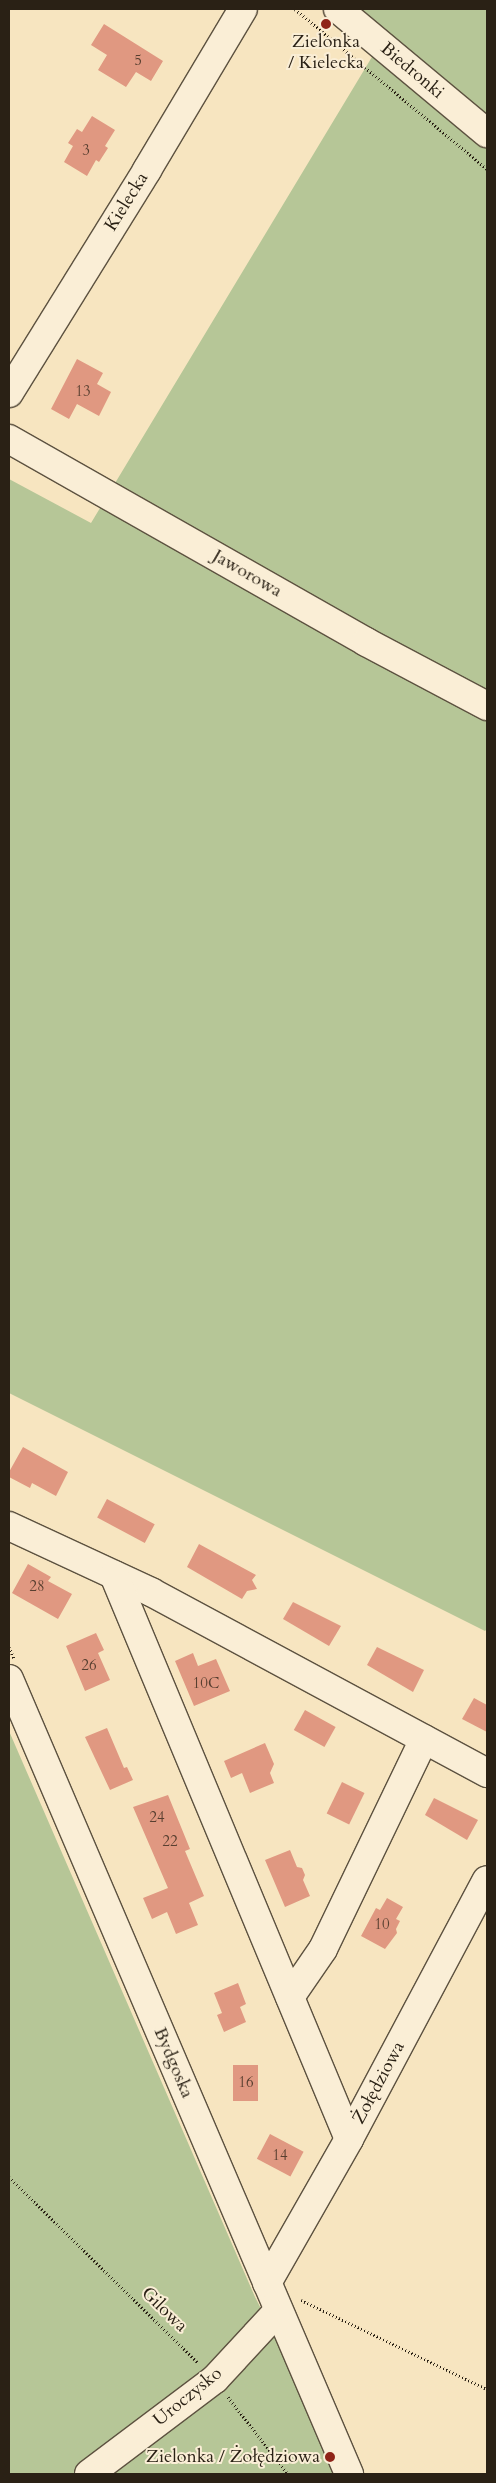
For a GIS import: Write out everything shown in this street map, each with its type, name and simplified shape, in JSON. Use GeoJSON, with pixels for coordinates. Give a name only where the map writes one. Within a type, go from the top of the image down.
{"type":"FeatureCollection","features":[{"type":"Feature","properties":{"kind":"street","name":"Kielecka"},"geometry":{"type":"LineString","coordinates":[[9,393],[142,178],[243,9]]}},
{"type":"Feature","properties":{"kind":"street","name":"Biedronki"},"geometry":{"type":"LineString","coordinates":[[338,9],[487,133]]}},
{"type":"Feature","properties":{"kind":"street","name":"Jaworowa"},"geometry":{"type":"LineString","coordinates":[[9,439],[358,637],[487,706]]}},
{"type":"Feature","properties":{"kind":"street"},"geometry":{"type":"LineString","coordinates":[[9,1526],[152,1592],[487,1773]]}},
{"type":"Feature","properties":{"kind":"street"},"geometry":{"type":"LineString","coordinates":[[114,1575],[348,2139]]}},
{"type":"Feature","properties":{"kind":"street","name":"Bydgoska"},"geometry":{"type":"LineString","coordinates":[[9,1679],[266,2283],[288,2305],[336,2448],[349,2474]]}},
{"type":"Feature","properties":{"kind":"street"},"geometry":{"type":"LineString","coordinates":[[290,1997],[323,1949],[424,1739]]}},
{"type":"Feature","properties":{"kind":"street","name":"Żołędziowa"},"geometry":{"type":"LineString","coordinates":[[266,2283],[348,2139],[487,1880]]}},
{"type":"Feature","properties":{"kind":"street","name":"Uroczysko"},"geometry":{"type":"LineString","coordinates":[[89,2474],[214,2379],[288,2305]]}},
{"type":"Feature","properties":{"kind":"path"},"geometry":{"type":"LineString","coordinates":[[295,9],[487,169]]}},
{"type":"Feature","properties":{"kind":"path","name":"Gilowa"},"geometry":{"type":"LineString","coordinates":[[9,2177],[214,2379],[288,2474]]}},
{"type":"Feature","properties":{"kind":"path"},"geometry":{"type":"LineString","coordinates":[[288,2305],[487,2389]]}},
{"type":"Feature","properties":{"kind":"green space"},"geometry":{"type":"Polygon","coordinates":[[[344,9],[487,9],[487,1629],[485,1631],[9,1393],[9,479],[91,523],[384,37],[344,9]]]}},
{"type":"Feature","properties":{"kind":"green space"},"geometry":{"type":"Polygon","coordinates":[[[9,1731],[255,2297],[346,2474],[9,2474],[9,1731]]]}},
{"type":"Feature","properties":{"kind":"building"},"geometry":{"type":"Polygon","coordinates":[[[104,24],[163,61],[151,81],[136,72],[126,87],[98,70],[107,55],[91,45],[104,24]]]}},
{"type":"Feature","properties":{"kind":"building"},"geometry":{"type":"Polygon","coordinates":[[[92,116],[115,130],[105,146],[108,148],[99,162],[96,160],[87,176],[64,162],[73,146],[68,143],[77,129],[82,132],[92,116]]]}},
{"type":"Feature","properties":{"kind":"building"},"geometry":{"type":"Polygon","coordinates":[[[77,359],[103,373],[97,384],[111,392],[99,416],[77,404],[69,419],[51,409],[77,359]]]}},
{"type":"Feature","properties":{"kind":"building"},"geometry":{"type":"Polygon","coordinates":[[[23,1447],[68,1472],[56,1496],[32,1483],[30,1488],[9,1477],[9,1472],[23,1447]]]}},
{"type":"Feature","properties":{"kind":"building"},"geometry":{"type":"Polygon","coordinates":[[[107,1499],[155,1524],[145,1543],[97,1518],[107,1499]]]}},
{"type":"Feature","properties":{"kind":"building"},"geometry":{"type":"Polygon","coordinates":[[[199,1544],[256,1575],[252,1580],[257,1589],[247,1591],[242,1599],[187,1567],[199,1544]]]}},
{"type":"Feature","properties":{"kind":"building"},"geometry":{"type":"Polygon","coordinates":[[[28,1564],[51,1577],[48,1581],[72,1594],[58,1619],[12,1593],[28,1564]]]}},
{"type":"Feature","properties":{"kind":"building"},"geometry":{"type":"Polygon","coordinates":[[[293,1602],[341,1626],[329,1646],[283,1619],[293,1602]]]}},
{"type":"Feature","properties":{"kind":"building"},"geometry":{"type":"Polygon","coordinates":[[[96,1633],[104,1650],[98,1653],[110,1680],[85,1691],[66,1646],[96,1633]]]}},
{"type":"Feature","properties":{"kind":"building"},"geometry":{"type":"Polygon","coordinates":[[[377,1647],[424,1670],[413,1692],[367,1665],[377,1647]]]}},
{"type":"Feature","properties":{"kind":"building"},"geometry":{"type":"Polygon","coordinates":[[[193,1653],[198,1666],[216,1659],[230,1691],[194,1706],[175,1661],[193,1653]]]}},
{"type":"Feature","properties":{"kind":"building"},"geometry":{"type":"Polygon","coordinates":[[[474,1698],[487,1705],[487,1732],[462,1719],[474,1698]]]}},
{"type":"Feature","properties":{"kind":"building"},"geometry":{"type":"Polygon","coordinates":[[[305,1710],[336,1727],[324,1747],[294,1730],[305,1710]]]}},
{"type":"Feature","properties":{"kind":"building"},"geometry":{"type":"Polygon","coordinates":[[[107,1728],[124,1768],[127,1767],[133,1780],[110,1790],[85,1737],[107,1728]]]}},
{"type":"Feature","properties":{"kind":"building"},"geometry":{"type":"Polygon","coordinates":[[[265,1743],[274,1764],[270,1773],[274,1783],[250,1793],[242,1773],[231,1778],[224,1761],[265,1743]]]}},
{"type":"Feature","properties":{"kind":"building"},"geometry":{"type":"Polygon","coordinates":[[[342,1782],[364,1793],[349,1824],[327,1813],[342,1782]]]}},
{"type":"Feature","properties":{"kind":"building"},"geometry":{"type":"Polygon","coordinates":[[[168,1795],[190,1849],[185,1851],[204,1896],[189,1903],[198,1925],[176,1934],[167,1912],[152,1919],[143,1898],[168,1888],[133,1807],[168,1795]]]}},
{"type":"Feature","properties":{"kind":"building"},"geometry":{"type":"Polygon","coordinates":[[[434,1798],[478,1820],[467,1840],[425,1815],[434,1798]]]}},
{"type":"Feature","properties":{"kind":"building"},"geometry":{"type":"Polygon","coordinates":[[[290,1850],[297,1867],[302,1868],[305,1875],[303,1880],[310,1896],[285,1907],[265,1860],[290,1850]]]}},
{"type":"Feature","properties":{"kind":"building"},"geometry":{"type":"Polygon","coordinates":[[[387,1898],[403,1907],[396,1919],[400,1921],[396,1929],[397,1933],[385,1949],[361,1936],[376,1908],[380,1910],[387,1898]]]}},
{"type":"Feature","properties":{"kind":"building"},"geometry":{"type":"Polygon","coordinates":[[[238,1983],[246,2004],[240,2007],[246,2022],[224,2032],[217,2015],[222,2013],[214,1993],[238,1983]]]}},
{"type":"Feature","properties":{"kind":"building"},"geometry":{"type":"Polygon","coordinates":[[[233,2065],[258,2065],[258,2101],[233,2101],[233,2065]]]}},
{"type":"Feature","properties":{"kind":"building"},"geometry":{"type":"Polygon","coordinates":[[[270,2134],[304,2152],[290,2177],[257,2159],[270,2134]]]}},
{"type":"Feature","properties":{"kind":"place","name":"Zielonka / Kielecka"},"geometry":{"type":"Point","coordinates":[326,24]}},
{"type":"Feature","properties":{"kind":"place","name":"Zielonka / Żołędziowa"},"geometry":{"type":"Point","coordinates":[330,2457]}}]}
